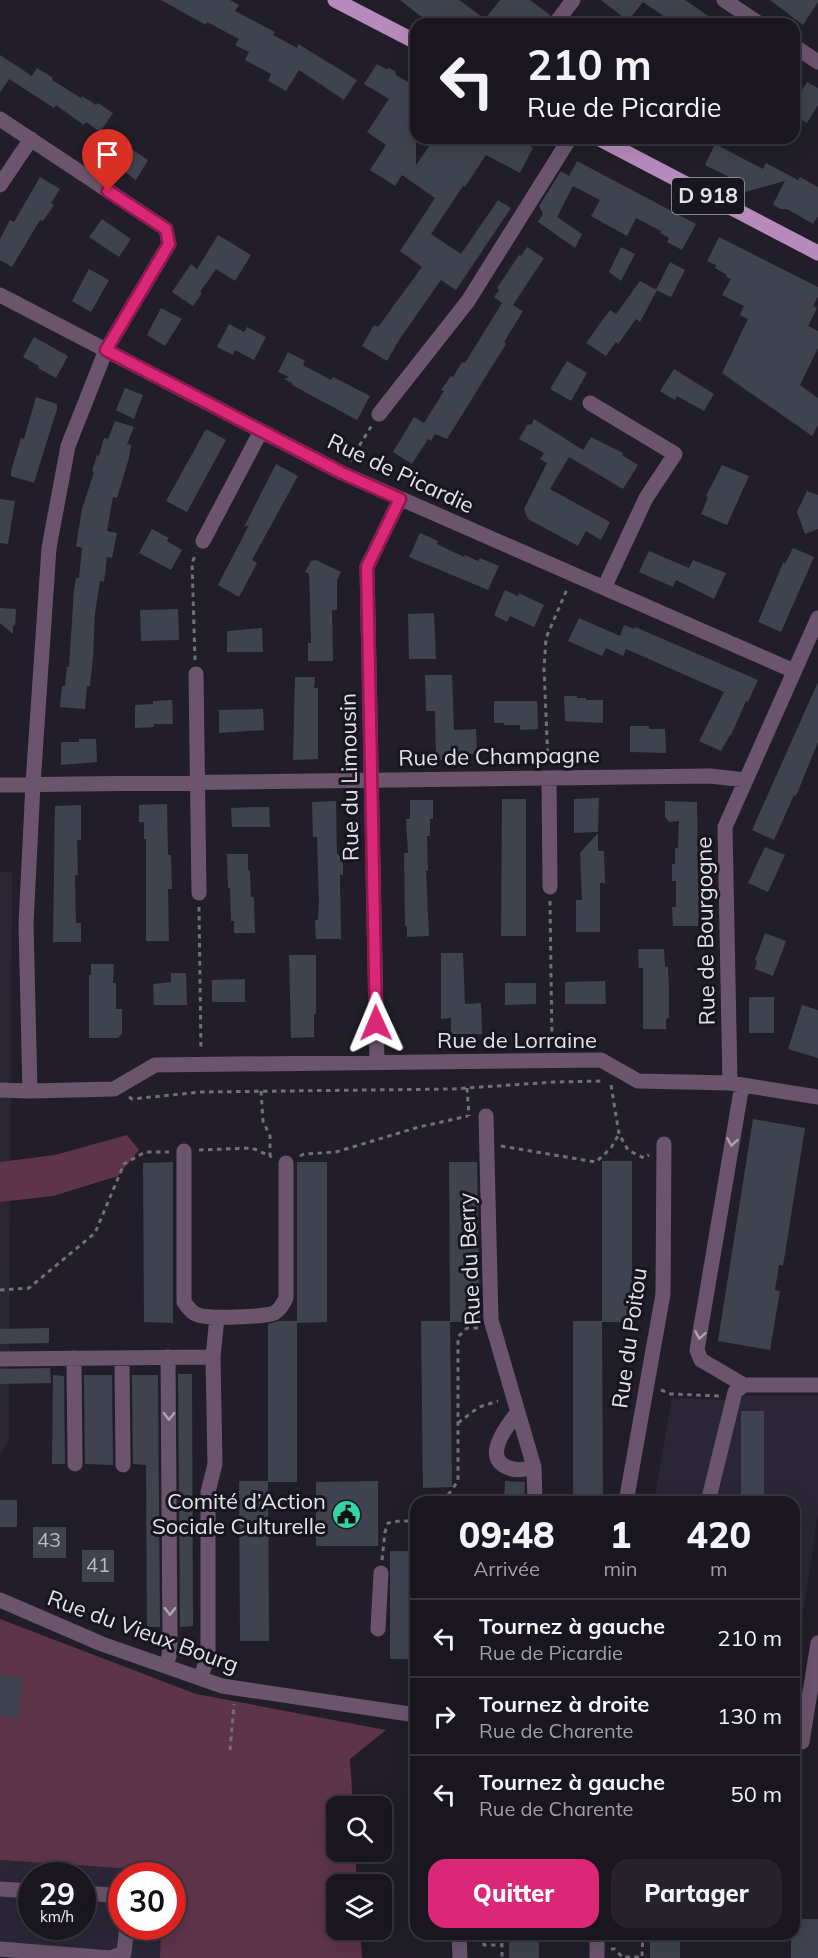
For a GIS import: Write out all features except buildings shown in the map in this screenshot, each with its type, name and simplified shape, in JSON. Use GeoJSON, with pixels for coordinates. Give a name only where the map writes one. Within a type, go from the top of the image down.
{"type":"FeatureCollection","features":[{"type":"Feature","properties":{"kind":"main road"},"geometry":{"type":"LineString","coordinates":[[335,0],[410,39]]}},
{"type":"Feature","properties":{"kind":"main road","name":"D 918"},"geometry":{"type":"LineString","coordinates":[[609,144],[818,253]]}},
{"type":"Feature","properties":{"kind":"street"},"geometry":{"type":"LineString","coordinates":[[560,18],[573,0]]}},
{"type":"Feature","properties":{"kind":"street"},"geometry":{"type":"LineString","coordinates":[[724,0],[751,18]]}},
{"type":"Feature","properties":{"kind":"street"},"geometry":{"type":"LineString","coordinates":[[800,50],[818,62]]}},
{"type":"Feature","properties":{"kind":"street"},"geometry":{"type":"LineString","coordinates":[[0,118],[166,229],[169,244],[106,350],[68,446],[49,548],[26,924],[30,1091]]}},
{"type":"Feature","properties":{"kind":"street"},"geometry":{"type":"LineString","coordinates":[[0,185],[31,139]]}},
{"type":"Feature","properties":{"kind":"street"},"geometry":{"type":"LineString","coordinates":[[379,414],[468,301],[566,144]]}},
{"type":"Feature","properties":{"kind":"street","name":"Rue de Picardie"},"geometry":{"type":"LineString","coordinates":[[0,295],[342,473],[794,671]]}},
{"type":"Feature","properties":{"kind":"street"},"geometry":{"type":"LineString","coordinates":[[590,403],[675,454],[646,498],[604,588]]}},
{"type":"Feature","properties":{"kind":"street"},"geometry":{"type":"LineString","coordinates":[[203,541],[261,431]]}},
{"type":"Feature","properties":{"kind":"street","name":"Rue du Limousin"},"geometry":{"type":"LineString","coordinates":[[377,1063],[367,567],[400,499]]}},
{"type":"Feature","properties":{"kind":"street","name":"Rue de Bourgogne"},"geometry":{"type":"LineString","coordinates":[[744,1385],[701,1360],[697,1350],[736,1084],[725,827],[818,618]]}},
{"type":"Feature","properties":{"kind":"street"},"geometry":{"type":"LineString","coordinates":[[196,674],[199,893]]}},
{"type":"Feature","properties":{"kind":"street","name":"Rue de Champagne"},"geometry":{"type":"LineString","coordinates":[[0,785],[710,776],[746,780]]}},
{"type":"Feature","properties":{"kind":"street"},"geometry":{"type":"LineString","coordinates":[[549,778],[550,887]]}},
{"type":"Feature","properties":{"kind":"street","name":"Rue de Lorraine"},"geometry":{"type":"LineString","coordinates":[[0,1090],[114,1089],[155,1065],[601,1060],[638,1081],[736,1084],[818,1097]]}},
{"type":"Feature","properties":{"kind":"street","name":"Rue du Berry"},"geometry":{"type":"LineString","coordinates":[[486,1116],[493,1325],[534,1467],[535,1496]]}},
{"type":"Feature","properties":{"kind":"street","name":"Rue du Poitou"},"geometry":{"type":"LineString","coordinates":[[627,1496],[663,1294],[664,1144]]}},
{"type":"Feature","properties":{"kind":"street"},"geometry":{"type":"LineString","coordinates":[[184,1151],[184,1302],[198,1315],[217,1317],[266,1315],[276,1312],[282,1306],[285,1298],[286,1162]]}},
{"type":"Feature","properties":{"kind":"street"},"geometry":{"type":"LineString","coordinates":[[200,1677],[208,1659],[208,1492],[215,1464],[213,1357],[217,1317]]}},
{"type":"Feature","properties":{"kind":"street"},"geometry":{"type":"LineString","coordinates":[[0,1359],[213,1357]]}},
{"type":"Feature","properties":{"kind":"street"},"geometry":{"type":"LineString","coordinates":[[74,1358],[75,1464]]}},
{"type":"Feature","properties":{"kind":"street"},"geometry":{"type":"LineString","coordinates":[[122,1358],[123,1465]]}},
{"type":"Feature","properties":{"kind":"street"},"geometry":{"type":"LineString","coordinates":[[166,1666],[170,1642],[168,1358]]}},
{"type":"Feature","properties":{"kind":"street"},"geometry":{"type":"LineString","coordinates":[[709,1496],[735,1392],[744,1385],[818,1385]]}},
{"type":"Feature","properties":{"kind":"street"},"geometry":{"type":"LineString","coordinates":[[516,1404],[496,1454],[498,1461],[518,1471],[534,1467]]}},
{"type":"Feature","properties":{"kind":"street"},"geometry":{"type":"LineString","coordinates":[[378,1629],[381,1573]]}},
{"type":"Feature","properties":{"kind":"street","name":"Rue du Vieux Bourg"},"geometry":{"type":"LineString","coordinates":[[0,1600],[102,1644],[236,1689],[410,1714]]}},
{"type":"Feature","properties":{"kind":"street"},"geometry":{"type":"LineString","coordinates":[[800,1731],[818,1643]]}},
{"type":"Feature","properties":{"kind":"street"},"geometry":{"type":"LineString","coordinates":[[800,1742],[818,1746]]}},
{"type":"Feature","properties":{"kind":"street"},"geometry":{"type":"LineString","coordinates":[[0,1889],[18,1890]]}},
{"type":"Feature","properties":{"kind":"street"},"geometry":{"type":"LineString","coordinates":[[0,1949],[110,1958],[124,1953],[125,1940]]}},
{"type":"Feature","properties":{"kind":"street"},"geometry":{"type":"LineString","coordinates":[[459,1940],[460,1958]]}},
{"type":"Feature","properties":{"kind":"path"},"geometry":{"type":"LineString","coordinates":[[342,473],[379,414]]}},
{"type":"Feature","properties":{"kind":"path"},"geometry":{"type":"LineString","coordinates":[[196,674],[192,562],[203,541]]}},
{"type":"Feature","properties":{"kind":"path"},"geometry":{"type":"LineString","coordinates":[[549,778],[544,669],[546,638],[574,575]]}},
{"type":"Feature","properties":{"kind":"path"},"geometry":{"type":"LineString","coordinates":[[550,887],[552,1061]]}},
{"type":"Feature","properties":{"kind":"path"},"geometry":{"type":"LineString","coordinates":[[199,893],[201,1064]]}},
{"type":"Feature","properties":{"kind":"path"},"geometry":{"type":"LineString","coordinates":[[114,1089],[132,1099],[201,1092],[453,1089],[597,1080],[611,1082],[619,1134],[628,1150],[644,1158],[664,1144]]}},
{"type":"Feature","properties":{"kind":"path"},"geometry":{"type":"LineString","coordinates":[[261,1091],[262,1121],[270,1136],[270,1156]]}},
{"type":"Feature","properties":{"kind":"path"},"geometry":{"type":"LineString","coordinates":[[0,1290],[29,1288],[96,1233],[124,1164],[146,1152],[252,1148],[286,1162],[304,1154],[336,1152],[418,1127],[468,1116]]}},
{"type":"Feature","properties":{"kind":"path"},"geometry":{"type":"LineString","coordinates":[[487,1144],[523,1148],[596,1162],[611,1148],[619,1134]]}},
{"type":"Feature","properties":{"kind":"path"},"geometry":{"type":"LineString","coordinates":[[447,1496],[458,1481],[458,1337],[467,1328],[493,1325]]}},
{"type":"Feature","properties":{"kind":"path"},"geometry":{"type":"LineString","coordinates":[[646,1385],[671,1394],[734,1397]]}},
{"type":"Feature","properties":{"kind":"path"},"geometry":{"type":"LineString","coordinates":[[458,1423],[479,1407],[516,1404]]}},
{"type":"Feature","properties":{"kind":"path"},"geometry":{"type":"LineString","coordinates":[[381,1573],[388,1523],[410,1521]]}},
{"type":"Feature","properties":{"kind":"path"},"geometry":{"type":"LineString","coordinates":[[230,1750],[236,1689]]}},
{"type":"Feature","properties":{"kind":"path"},"geometry":{"type":"LineString","coordinates":[[484,1940],[484,1945],[502,1945]]}},
{"type":"Feature","properties":{"kind":"path"},"geometry":{"type":"LineString","coordinates":[[502,1940],[502,1958]]}},
{"type":"Feature","properties":{"kind":"path"},"geometry":{"type":"LineString","coordinates":[[597,1947],[615,1949],[622,1957],[642,1957],[643,1940]]}},
{"type":"Feature","properties":{"kind":"shaded area"},"geometry":{"type":"Polygon","coordinates":[[[0,872],[12,872],[9,1440],[0,1456],[0,872]]]}},
{"type":"Feature","properties":{"kind":"shaded area"},"geometry":{"type":"Polygon","coordinates":[[[127,1135],[139,1150],[118,1176],[53,1196],[0,1202],[0,1162],[55,1155],[127,1135]]]}},
{"type":"Feature","properties":{"kind":"shaded area"},"geometry":{"type":"Polygon","coordinates":[[[740,1396],[818,1396],[818,1513],[800,1634],[800,1496],[655,1496],[672,1398],[728,1400],[740,1396]]]}},
{"type":"Feature","properties":{"kind":"shaded area"},"geometry":{"type":"Polygon","coordinates":[[[0,1619],[196,1694],[386,1730],[350,1759],[352,1796],[326,1796],[326,1862],[356,1862],[356,1874],[326,1874],[326,1940],[361,1940],[362,1958],[160,1958],[161,1940],[186,1940],[186,1862],[108,1862],[108,1867],[96,1866],[96,1862],[0,1860],[0,1619]]]}},
{"type":"Feature","properties":{"kind":"shaded area"},"geometry":{"type":"Polygon","coordinates":[[[0,1860],[30,1862],[18,1862],[18,1940],[96,1940],[96,1866],[108,1867],[108,1940],[161,1940],[160,1958],[0,1958],[0,1860]]]}},
{"type":"Feature","properties":{"kind":"place","name":"Comité d’Action Sociale Culturelle"},"geometry":{"type":"Point","coordinates":[347,1514]}},
{"type":"Feature","properties":{"kind":"route"},"geometry":{"type":"LineString","coordinates":[[108,191],[166,229],[169,244],[106,350],[342,473],[400,499],[367,567],[376,1023]]}}]}
